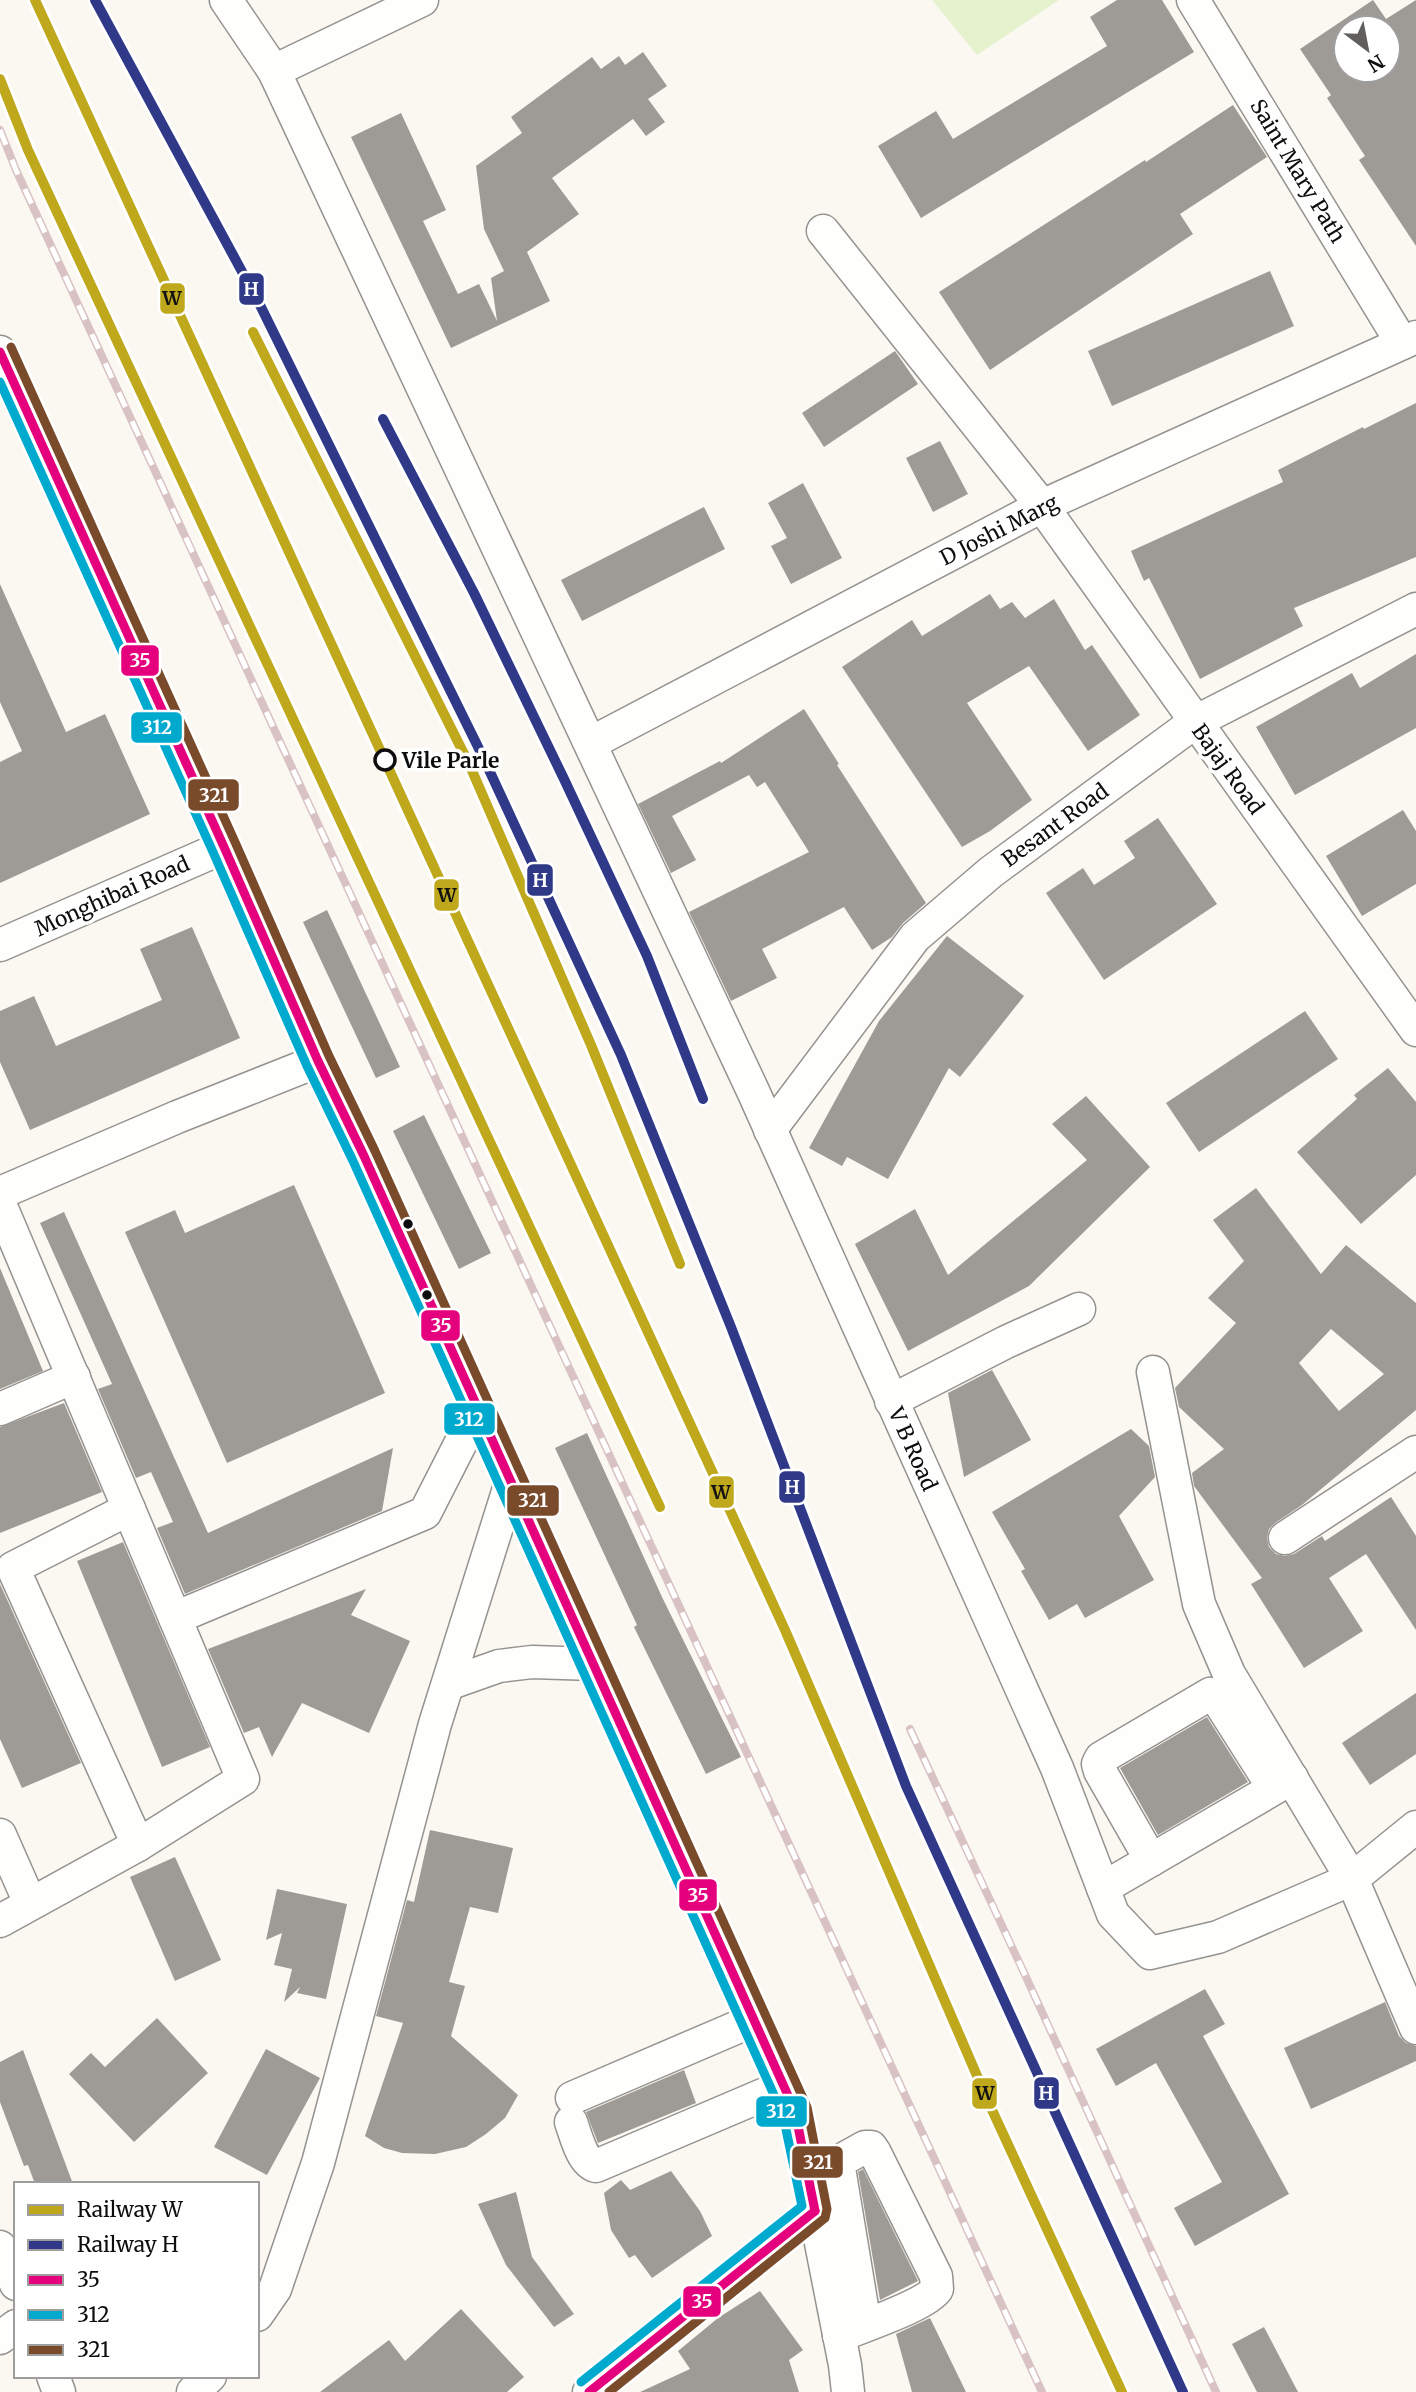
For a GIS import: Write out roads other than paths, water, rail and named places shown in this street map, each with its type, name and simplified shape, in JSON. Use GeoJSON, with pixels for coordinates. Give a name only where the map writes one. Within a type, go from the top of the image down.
{"type":"FeatureCollection","features":[{"type":"Feature","properties":{"kind":"street","name":"V B Road"},"geometry":{"type":"LineString","coordinates":[[226,0],[274,71],[591,743],[770,1130],[1057,1768],[1113,1914],[1150,1953],[1218,1937],[1352,1879]]}},
{"type":"Feature","properties":{"kind":"street"},"geometry":{"type":"LineString","coordinates":[[274,71],[422,0]]}},
{"type":"Feature","properties":{"kind":"street","name":"Saint Mary Path"},"geometry":{"type":"LineString","coordinates":[[1193,0],[1409,340]]}},
{"type":"Feature","properties":{"kind":"street","name":"Bajaj Road"},"geometry":{"type":"LineString","coordinates":[[823,231],[1042,506],[1416,1030]]}},
{"type":"Feature","properties":{"kind":"street","name":"D Joshi Marg"},"geometry":{"type":"LineString","coordinates":[[591,743],[1042,506],[1409,340]]}},
{"type":"Feature","properties":{"kind":"street"},"geometry":{"type":"LineString","coordinates":[[0,352],[318,1061],[364,1156],[795,2110],[815,2211],[852,2330]]}},
{"type":"Feature","properties":{"kind":"street","name":"Besant Road"},"geometry":{"type":"LineString","coordinates":[[770,1130],[915,937],[991,872],[1195,722],[1416,609]]}},
{"type":"Feature","properties":{"kind":"street","name":"Monghibai Road"},"geometry":{"type":"LineString","coordinates":[[0,945],[224,847]]}},
{"type":"Feature","properties":{"kind":"street"},"geometry":{"type":"LineString","coordinates":[[0,1193],[177,1116],[318,1061]]}},
{"type":"Feature","properties":{"kind":"street"},"geometry":{"type":"LineString","coordinates":[[0,1204],[243,1779],[138,1844],[0,1921]]}},
{"type":"Feature","properties":{"kind":"street"},"geometry":{"type":"LineString","coordinates":[[891,1401],[1006,1342],[1079,1309]]}},
{"type":"Feature","properties":{"kind":"street"},"geometry":{"type":"LineString","coordinates":[[1153,1372],[1199,1604],[1229,1674],[1283,1784]]}},
{"type":"Feature","properties":{"kind":"street"},"geometry":{"type":"LineString","coordinates":[[0,1409],[74,1377]]}},
{"type":"Feature","properties":{"kind":"street"},"geometry":{"type":"LineString","coordinates":[[175,1618],[425,1513],[478,1409]]}},
{"type":"Feature","properties":{"kind":"street"},"geometry":{"type":"LineString","coordinates":[[1285,1538],[1416,1452]]}},
{"type":"Feature","properties":{"kind":"street"},"geometry":{"type":"LineString","coordinates":[[259,2312],[275,2289],[317,2163],[448,1684],[511,1482]]}},
{"type":"Feature","properties":{"kind":"street"},"geometry":{"type":"LineString","coordinates":[[129,1509],[13,1568],[138,1844]]}},
{"type":"Feature","properties":{"kind":"street"},"geometry":{"type":"LineString","coordinates":[[448,1684],[499,1666],[532,1662],[594,1664]]}},
{"type":"Feature","properties":{"kind":"street"},"geometry":{"type":"LineString","coordinates":[[1151,1860],[1098,1764],[1101,1758],[1206,1696],[1216,1698],[1352,1879],[1416,2028]]}},
{"type":"Feature","properties":{"kind":"street"},"geometry":{"type":"LineString","coordinates":[[1102,1888],[1283,1784]]}},
{"type":"Feature","properties":{"kind":"street"},"geometry":{"type":"LineString","coordinates":[[1352,1879],[1416,1827]]}},
{"type":"Feature","properties":{"kind":"street"},"geometry":{"type":"LineString","coordinates":[[0,1835],[30,1903]]}},
{"type":"Feature","properties":{"kind":"street"},"geometry":{"type":"LineString","coordinates":[[754,2020],[571,2110],[587,2160],[596,2166],[784,2086]]}},
{"type":"Feature","properties":{"kind":"street"},"geometry":{"type":"LineString","coordinates":[[809,2179],[858,2150],[870,2147],[937,2281],[937,2289],[932,2296],[852,2330]]}},
{"type":"Feature","properties":{"kind":"street"},"geometry":{"type":"LineString","coordinates":[[838,2162],[852,2330],[848,2392]]}},
{"type":"Feature","properties":{"kind":"street"},"geometry":{"type":"LineString","coordinates":[[589,2392],[815,2211]]}},
{"type":"Feature","properties":{"kind":"street"},"geometry":{"type":"LineString","coordinates":[[0,2247],[14,2279]]}},
{"type":"Feature","properties":{"kind":"street"},"geometry":{"type":"LineString","coordinates":[[193,2392],[208,2378]]}},
{"type":"Feature","properties":{"kind":"railway"},"geometry":{"type":"LineString","coordinates":[[0,130],[16,170],[1042,2392]]}},
{"type":"Feature","properties":{"kind":"railway"},"geometry":{"type":"LineString","coordinates":[[910,1729],[1216,2392]]}},
{"type":"Feature","properties":{"kind":"rail line","name":"W"},"geometry":{"type":"LineString","coordinates":[[35,0],[785,1630],[987,2099],[1122,2392]]}},
{"type":"Feature","properties":{"kind":"rail line","name":"H"},"geometry":{"type":"LineString","coordinates":[[95,0],[259,303],[484,759],[621,1055],[731,1327],[906,1786],[1183,2392]]}},
{"type":"Feature","properties":{"kind":"rail line","name":"W"},"geometry":{"type":"LineString","coordinates":[[0,79],[28,150],[660,1507]]}},
{"type":"Feature","properties":{"kind":"rail line","name":"W"},"geometry":{"type":"LineString","coordinates":[[253,332],[470,766],[591,1045],[680,1264]]}},
{"type":"Feature","properties":{"kind":"rail line","name":"H"},"geometry":{"type":"LineString","coordinates":[[383,419],[474,593],[564,779],[647,956],[703,1099]]}},
{"type":"Feature","properties":{"kind":"place","name":"Vile Parle"},"geometry":{"type":"Point","coordinates":[385,760]}}]}
